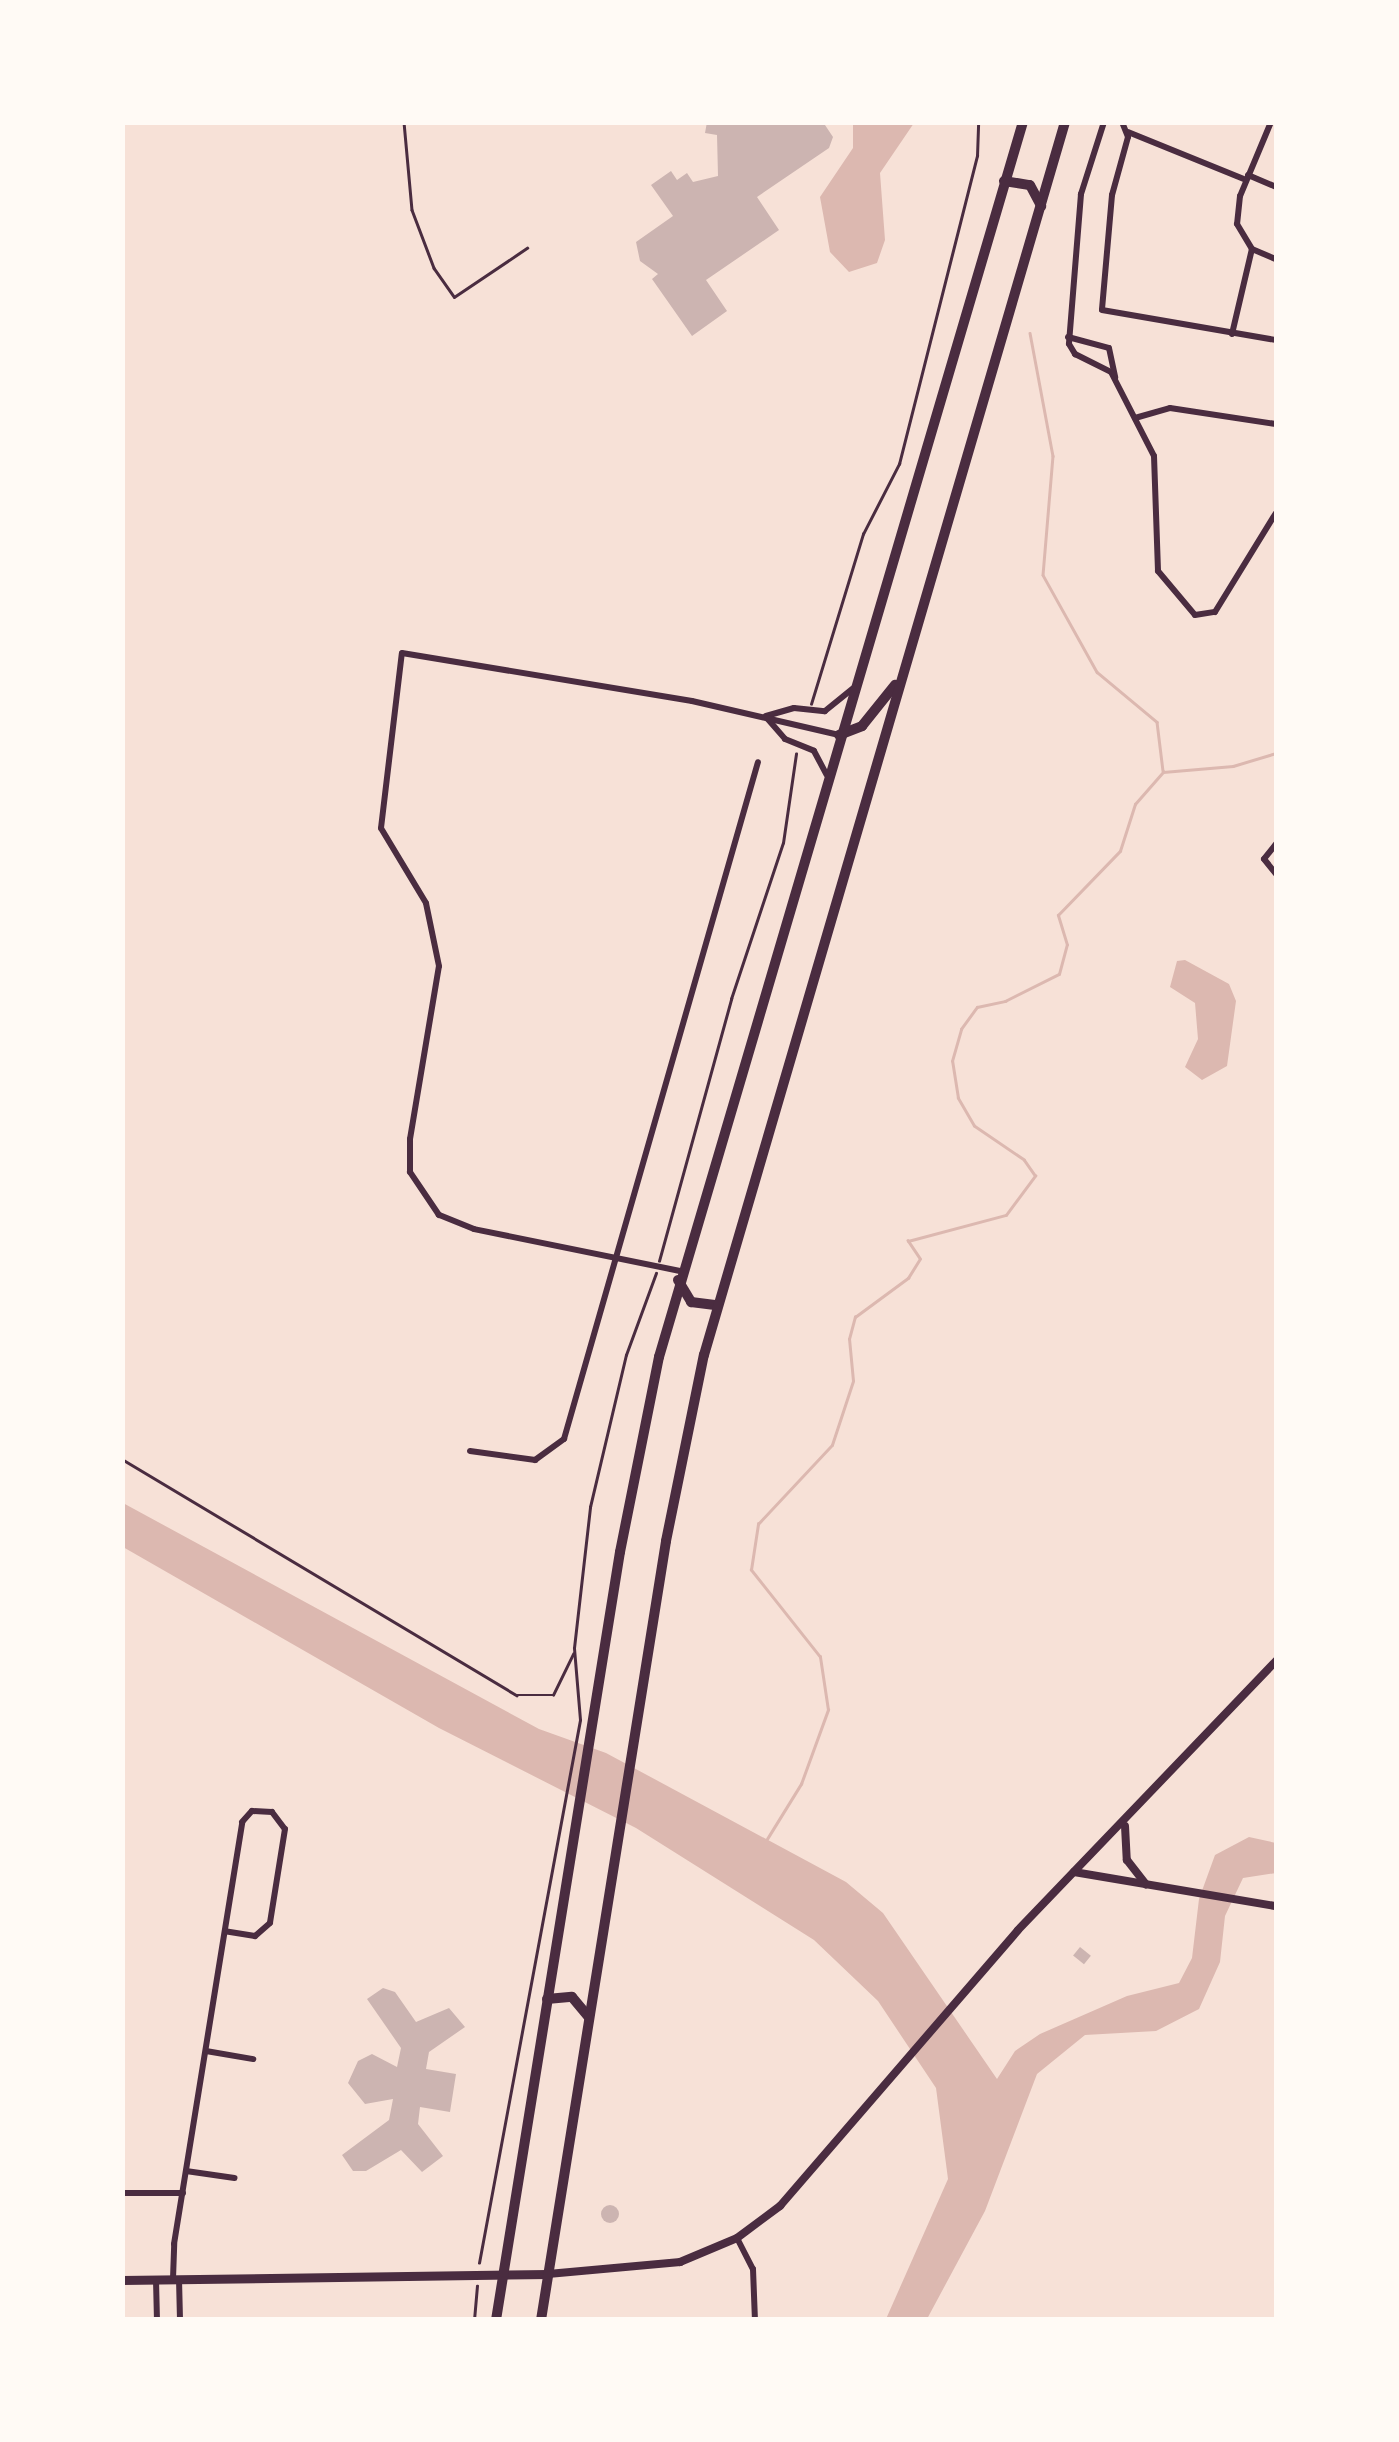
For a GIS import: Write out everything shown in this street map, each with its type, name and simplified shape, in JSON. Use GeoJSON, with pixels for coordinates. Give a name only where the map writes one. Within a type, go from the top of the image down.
{"type":"FeatureCollection","features":[{"type":"Feature","properties":{"kind":"main road"},"geometry":{"type":"LineString","coordinates":[[496,2320],[634,1472],[679,1275],[1023,122]]}},
{"type":"Feature","properties":{"kind":"main road"},"geometry":{"type":"LineString","coordinates":[[541,2320],[674,1496],[717,1304],[1066,122]]}},
{"type":"Feature","properties":{"kind":"main road"},"geometry":{"type":"LineString","coordinates":[[1004,181],[1030,185],[1041,207]]}},
{"type":"Feature","properties":{"kind":"main road"},"geometry":{"type":"LineString","coordinates":[[839,735],[870,718],[902,676]]}},
{"type":"Feature","properties":{"kind":"main road"},"geometry":{"type":"LineString","coordinates":[[679,1275],[691,1302],[717,1304]]}},
{"type":"Feature","properties":{"kind":"main road"},"geometry":{"type":"LineString","coordinates":[[547,1998],[572,1997],[589,2018]]}},
{"type":"Feature","properties":{"kind":"main road"},"geometry":{"type":"LineString","coordinates":[[122,2280],[548,2274]]}},
{"type":"Feature","properties":{"kind":"street"},"geometry":{"type":"LineString","coordinates":[[1104,122],[1081,194],[1068,338],[1075,354],[1101,364],[1114,378],[1154,456],[1158,571],[1195,615],[1220,608],[1276,513]]}},
{"type":"Feature","properties":{"kind":"street"},"geometry":{"type":"LineString","coordinates":[[1122,122],[1128,132],[1276,187]]}},
{"type":"Feature","properties":{"kind":"street"},"geometry":{"type":"LineString","coordinates":[[1271,122],[1247,178],[1237,224],[1252,248],[1276,259]]}},
{"type":"Feature","properties":{"kind":"street"},"geometry":{"type":"LineString","coordinates":[[1128,132],[1112,195],[1102,310],[1276,340]]}},
{"type":"Feature","properties":{"kind":"street"},"geometry":{"type":"LineString","coordinates":[[1232,334],[1252,248]]}},
{"type":"Feature","properties":{"kind":"street"},"geometry":{"type":"LineString","coordinates":[[1068,338],[1109,348],[1114,378]]}},
{"type":"Feature","properties":{"kind":"street"},"geometry":{"type":"LineString","coordinates":[[1135,418],[1170,408],[1276,424]]}},
{"type":"Feature","properties":{"kind":"street"},"geometry":{"type":"LineString","coordinates":[[679,1275],[658,1264],[450,1221],[435,1210],[410,1172],[410,1139],[439,966],[426,903],[381,828],[402,654],[765,716],[839,735]]}},
{"type":"Feature","properties":{"kind":"street"},"geometry":{"type":"LineString","coordinates":[[765,716],[794,708],[825,711],[853,688]]}},
{"type":"Feature","properties":{"kind":"street"},"geometry":{"type":"LineString","coordinates":[[765,716],[786,739],[814,751],[828,775]]}},
{"type":"Feature","properties":{"kind":"street"},"geometry":{"type":"LineString","coordinates":[[470,1450],[535,1460],[564,1439],[758,762]]}},
{"type":"Feature","properties":{"kind":"street"},"geometry":{"type":"LineString","coordinates":[[1276,844],[1264,858],[1276,874]]}},
{"type":"Feature","properties":{"kind":"street"},"geometry":{"type":"LineString","coordinates":[[548,2274],[655,2268],[737,2238],[780,2206],[958,1997],[1276,1662]]}},
{"type":"Feature","properties":{"kind":"street"},"geometry":{"type":"LineString","coordinates":[[180,2320],[176,2279],[183,2193],[224,1931],[242,1822],[252,1811],[272,1812],[285,1829],[270,1923],[255,1936],[224,1931]]}},
{"type":"Feature","properties":{"kind":"street"},"geometry":{"type":"LineString","coordinates":[[1126,1824],[1127,1860],[1146,1884]]}},
{"type":"Feature","properties":{"kind":"street"},"geometry":{"type":"LineString","coordinates":[[1074,1872],[1276,1906]]}},
{"type":"Feature","properties":{"kind":"street"},"geometry":{"type":"LineString","coordinates":[[206,2050],[254,2059]]}},
{"type":"Feature","properties":{"kind":"street"},"geometry":{"type":"LineString","coordinates":[[186,2171],[234,2178]]}},
{"type":"Feature","properties":{"kind":"street"},"geometry":{"type":"LineString","coordinates":[[122,2193],[183,2193]]}},
{"type":"Feature","properties":{"kind":"street"},"geometry":{"type":"LineString","coordinates":[[737,2238],[753,2270],[755,2320]]}},
{"type":"Feature","properties":{"kind":"street"},"geometry":{"type":"LineString","coordinates":[[156,2280],[157,2320]]}},
{"type":"Feature","properties":{"kind":"lane"},"geometry":{"type":"LineString","coordinates":[[404,122],[412,210],[434,268],[454,298],[527,248]]}},
{"type":"Feature","properties":{"kind":"path"},"geometry":{"type":"LineString","coordinates":[[811,704],[863,534],[899,464],[977,156],[978,122]]}},
{"type":"Feature","properties":{"kind":"path"},"geometry":{"type":"LineString","coordinates":[[479,2260],[527,1976],[565,1808],[580,1720],[575,1654],[593,1492],[626,1355],[658,1264],[726,1036],[731,998],[783,843],[798,749]]}},
{"type":"Feature","properties":{"kind":"path"},"geometry":{"type":"LineString","coordinates":[[122,1459],[517,1695],[553,1696],[565,1661],[575,1654]]}},
{"type":"Feature","properties":{"kind":"path"},"geometry":{"type":"LineString","coordinates":[[474,2320],[476,2298]]}},
{"type":"Feature","properties":{"kind":"shaded area"},"geometry":{"type":"Polygon","coordinates":[[[853,123],[914,123],[880,173],[885,240],[877,263],[849,272],[830,252],[820,197],[853,148],[853,123]]]}},
{"type":"Feature","properties":{"kind":"shaded area"},"geometry":{"type":"Polygon","coordinates":[[[1185,960],[1229,984],[1236,1001],[1227,1066],[1202,1080],[1185,1067],[1198,1039],[1195,1003],[1170,987],[1177,961],[1185,960]]]}},
{"type":"Feature","properties":{"kind":"shaded area"},"geometry":{"type":"Polygon","coordinates":[[[123,1503],[539,1729],[606,1753],[846,1882],[883,1913],[997,2079],[1015,2051],[1040,2034],[1127,1996],[1179,1983],[1192,1958],[1199,1899],[1215,1855],[1249,1837],[1276,1843],[1276,1873],[1243,1878],[1225,1916],[1220,1962],[1199,2009],[1156,2031],[1085,2035],[1037,2074],[985,2211],[927,2319],[886,2319],[948,2179],[936,2088],[878,2001],[814,1940],[636,1828],[439,1728],[123,1547],[123,1503]]]}},
{"type":"Feature","properties":{"kind":"building"},"geometry":{"type":"Polygon","coordinates":[[[707,122],[823,122],[833,137],[829,148],[757,197],[779,230],[706,280],[727,311],[692,336],[652,279],[658,274],[640,261],[636,242],[673,216],[651,185],[671,171],[677,180],[687,173],[693,182],[718,176],[717,135],[705,133],[707,122]]]}},
{"type":"Feature","properties":{"kind":"building"},"geometry":{"type":"Polygon","coordinates":[[[1080,1947],[1091,1956],[1084,1964],[1073,1956],[1080,1947]]]}},
{"type":"Feature","properties":{"kind":"building"},"geometry":{"type":"Polygon","coordinates":[[[383,1988],[395,1992],[416,2022],[449,2008],[465,2027],[429,2052],[426,2069],[456,2074],[450,2112],[420,2107],[418,2124],[443,2156],[422,2172],[401,2150],[366,2171],[353,2171],[342,2155],[389,2120],[393,2099],[365,2104],[348,2083],[358,2061],[372,2054],[397,2067],[401,2048],[367,1999],[383,1988]]]}},
{"type":"Feature","properties":{"kind":"building"},"geometry":{"type":"Polygon","coordinates":[[[610,2205],[617,2207],[617,2221],[610,2223],[603,2221],[601,2214],[603,2207],[610,2205]]]}},
{"type":"Feature","properties":{"kind":"waterway"},"geometry":{"type":"LineString","coordinates":[[1030,333],[1053,456],[1043,575],[1097,672],[1157,722],[1163,771]]}},
{"type":"Feature","properties":{"kind":"waterway"},"geometry":{"type":"LineString","coordinates":[[767,1839],[801,1784],[828,1710],[820,1657],[751,1570],[758,1524],[832,1445],[853,1381],[849,1339],[855,1317],[908,1278],[920,1259],[908,1241],[1006,1215],[1035,1176],[1024,1160],[974,1126],[958,1098],[952,1061],[961,1029],[977,1007],[1005,1001],[1059,974],[1067,945],[1058,915],[1120,851],[1135,804],[1163,772],[1233,766],[1276,753]]}}]}
